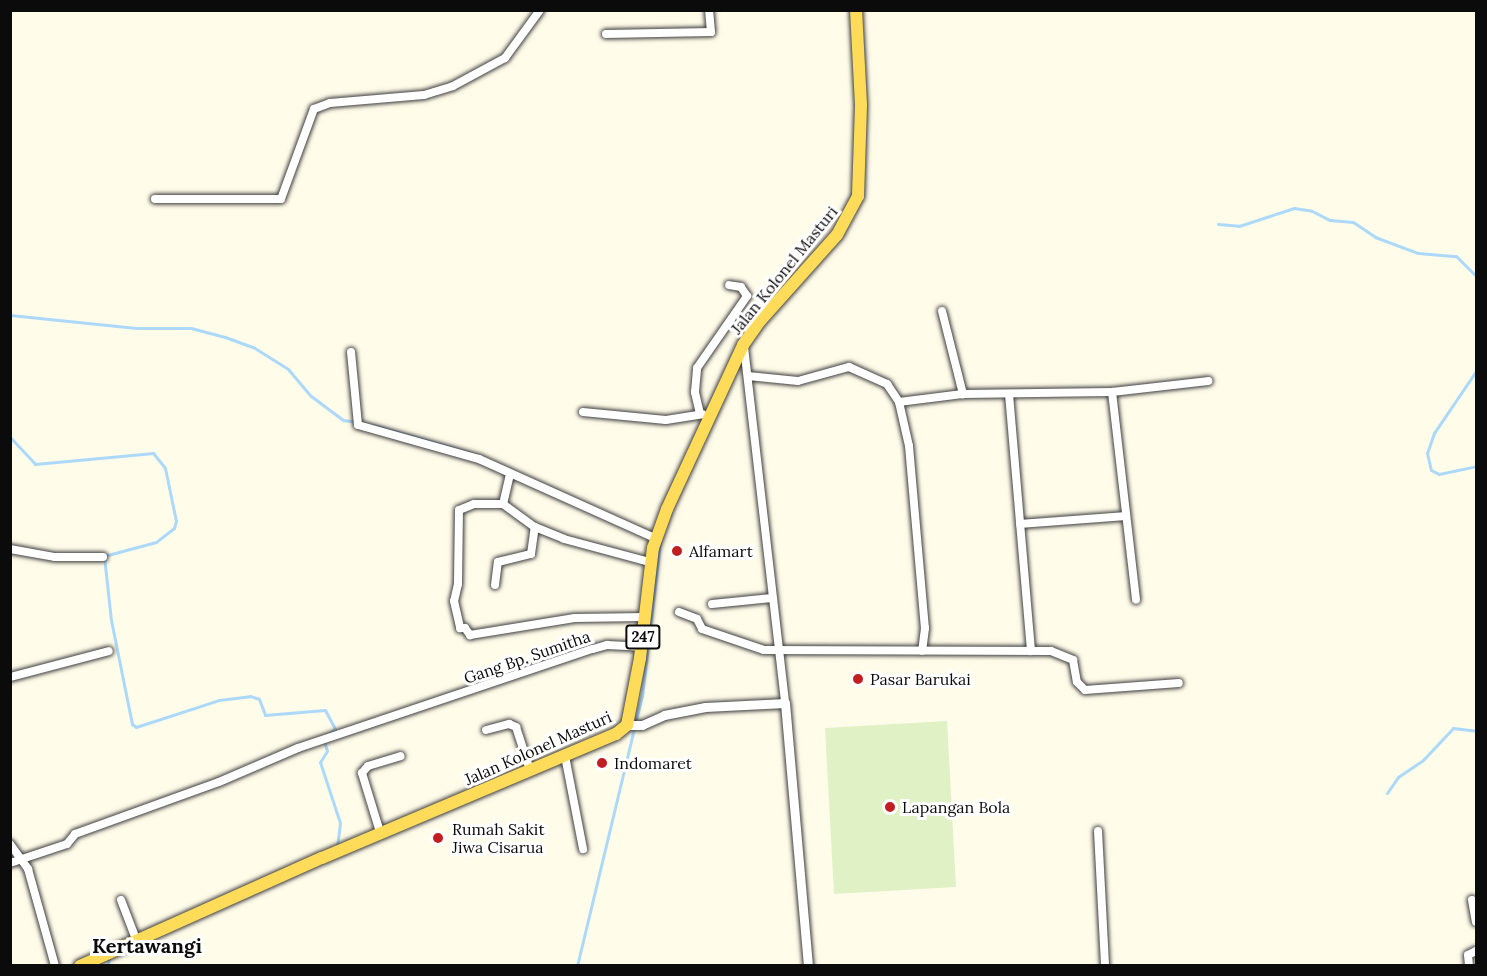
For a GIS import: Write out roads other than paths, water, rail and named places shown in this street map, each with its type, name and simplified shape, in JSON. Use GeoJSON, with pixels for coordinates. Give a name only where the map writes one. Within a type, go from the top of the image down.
{"type":"FeatureCollection","features":[{"type":"Feature","properties":{"kind":"main road","name":"Jalan Kolonel Masturi"},"geometry":{"type":"LineString","coordinates":[[80,966],[136,939],[381,832],[565,756],[632,725],[650,562],[655,538],[743,345],[837,235],[858,196],[861,105],[856,10]]}},
{"type":"Feature","properties":{"kind":"street"},"geometry":{"type":"LineString","coordinates":[[155,199],[281,199],[286,194],[308,117],[314,109],[330,103],[424,95],[453,86],[506,58],[540,10]]}},
{"type":"Feature","properties":{"kind":"street"},"geometry":{"type":"LineString","coordinates":[[606,34],[711,32],[710,10]]}},
{"type":"Feature","properties":{"kind":"street"},"geometry":{"type":"LineString","coordinates":[[700,414],[695,392],[697,368],[721,327],[747,296],[741,286],[729,285]]}},
{"type":"Feature","properties":{"kind":"street"},"geometry":{"type":"LineString","coordinates":[[942,311],[963,394]]}},
{"type":"Feature","properties":{"kind":"street"},"geometry":{"type":"LineString","coordinates":[[743,345],[785,703],[808,966]]}},
{"type":"Feature","properties":{"kind":"street"},"geometry":{"type":"LineString","coordinates":[[351,352],[356,424],[469,455],[655,538]]}},
{"type":"Feature","properties":{"kind":"street"},"geometry":{"type":"LineString","coordinates":[[748,376],[798,381],[849,367],[887,384],[899,402],[909,446],[926,628],[922,651]]}},
{"type":"Feature","properties":{"kind":"street"},"geometry":{"type":"LineString","coordinates":[[899,402],[963,394],[1112,392],[1208,381]]}},
{"type":"Feature","properties":{"kind":"street"},"geometry":{"type":"LineString","coordinates":[[1112,392],[1136,600]]}},
{"type":"Feature","properties":{"kind":"street"},"geometry":{"type":"LineString","coordinates":[[1010,394],[1031,651]]}},
{"type":"Feature","properties":{"kind":"street"},"geometry":{"type":"LineString","coordinates":[[583,412],[666,420],[714,411]]}},
{"type":"Feature","properties":{"kind":"street"},"geometry":{"type":"LineString","coordinates":[[503,504],[510,474]]}},
{"type":"Feature","properties":{"kind":"street"},"geometry":{"type":"LineString","coordinates":[[645,617],[575,618],[468,634],[465,628],[460,628],[454,601],[458,584],[459,510],[474,504],[503,504],[535,527],[584,547],[650,562]]}},
{"type":"Feature","properties":{"kind":"street"},"geometry":{"type":"LineString","coordinates":[[1020,524],[1126,516]]}},
{"type":"Feature","properties":{"kind":"street"},"geometry":{"type":"LineString","coordinates":[[495,585],[498,562],[531,554],[535,527]]}},
{"type":"Feature","properties":{"kind":"street"},"geometry":{"type":"LineString","coordinates":[[10,549],[55,557],[103,557]]}},
{"type":"Feature","properties":{"kind":"street"},"geometry":{"type":"LineString","coordinates":[[712,604],[772,598]]}},
{"type":"Feature","properties":{"kind":"street"},"geometry":{"type":"LineString","coordinates":[[679,612],[697,619],[702,629],[747,646],[777,650],[1051,651],[1073,660],[1077,682],[1085,690],[1179,683]]}},
{"type":"Feature","properties":{"kind":"street","name":"Gang Bp. Sumitha"},"geometry":{"type":"LineString","coordinates":[[10,863],[64,845],[75,834],[219,782],[298,748],[593,648],[607,645],[642,647]]}},
{"type":"Feature","properties":{"kind":"street"},"geometry":{"type":"LineString","coordinates":[[10,677],[109,651]]}},
{"type":"Feature","properties":{"kind":"street"},"geometry":{"type":"LineString","coordinates":[[632,725],[705,707],[785,703]]}},
{"type":"Feature","properties":{"kind":"street"},"geometry":{"type":"LineString","coordinates":[[486,730],[512,724],[530,770]]}},
{"type":"Feature","properties":{"kind":"street"},"geometry":{"type":"LineString","coordinates":[[381,832],[362,773],[368,766],[400,756]]}},
{"type":"Feature","properties":{"kind":"street"},"geometry":{"type":"LineString","coordinates":[[565,756],[583,849]]}},
{"type":"Feature","properties":{"kind":"street"},"geometry":{"type":"LineString","coordinates":[[1098,831],[1105,966]]}},
{"type":"Feature","properties":{"kind":"street"},"geometry":{"type":"LineString","coordinates":[[10,844],[20,858],[44,918],[56,966]]}},
{"type":"Feature","properties":{"kind":"street"},"geometry":{"type":"LineString","coordinates":[[121,900],[136,939]]}},
{"type":"Feature","properties":{"kind":"street"},"geometry":{"type":"LineString","coordinates":[[1472,900],[1476,922]]}},
{"type":"Feature","properties":{"kind":"street"},"geometry":{"type":"LineString","coordinates":[[1469,966],[1468,955],[1476,951]]}},
{"type":"Feature","properties":{"kind":"waterway"},"geometry":{"type":"LineString","coordinates":[[1218,224],[1239,226],[1294,208],[1312,211],[1330,220],[1353,222],[1375,237],[1418,253],[1456,256],[1476,276]]}},
{"type":"Feature","properties":{"kind":"waterway"},"geometry":{"type":"LineString","coordinates":[[10,315],[136,328],[191,328],[225,337],[253,347],[288,369],[311,396],[343,420],[358,422]]}},
{"type":"Feature","properties":{"kind":"waterway"},"geometry":{"type":"LineString","coordinates":[[1476,371],[1434,433],[1427,453],[1431,470],[1439,474],[1476,466]]}},
{"type":"Feature","properties":{"kind":"waterway"},"geometry":{"type":"LineString","coordinates":[[373,425],[471,453]]}},
{"type":"Feature","properties":{"kind":"waterway"},"geometry":{"type":"LineString","coordinates":[[10,437],[35,464],[153,453],[165,468],[176,521],[174,528],[156,542],[104,556],[111,620],[132,724],[136,727],[219,700],[250,696],[259,699],[265,715],[325,710],[335,729],[327,735]]}},
{"type":"Feature","properties":{"kind":"waterway"},"geometry":{"type":"LineString","coordinates":[[577,966],[642,696],[660,542]]}},
{"type":"Feature","properties":{"kind":"waterway"},"geometry":{"type":"LineString","coordinates":[[1387,793],[1398,777],[1423,760],[1453,728],[1476,731]]}},
{"type":"Feature","properties":{"kind":"waterway"},"geometry":{"type":"LineString","coordinates":[[324,741],[327,751],[320,762],[340,823],[337,846]]}},
{"type":"Feature","properties":{"kind":"waterway"},"geometry":{"type":"LineString","coordinates":[[107,966],[110,956]]}},
{"type":"Feature","properties":{"kind":"place","name":"Alfamart"},"geometry":{"type":"Point","coordinates":[677,551]}},
{"type":"Feature","properties":{"kind":"place","name":"Pasar Barukai"},"geometry":{"type":"Point","coordinates":[858,679]}},
{"type":"Feature","properties":{"kind":"place","name":"Indomaret"},"geometry":{"type":"Point","coordinates":[602,763]}},
{"type":"Feature","properties":{"kind":"place","name":"Lapangan Bola"},"geometry":{"type":"Point","coordinates":[890,807]}},
{"type":"Feature","properties":{"kind":"place","name":"Rumah Sakit Jiwa Cisarua"},"geometry":{"type":"Point","coordinates":[438,838]}},
{"type":"Feature","properties":{"kind":"district","name":"Kertawangi"},"geometry":{"type":"Point","coordinates":[147,945]}}]}
